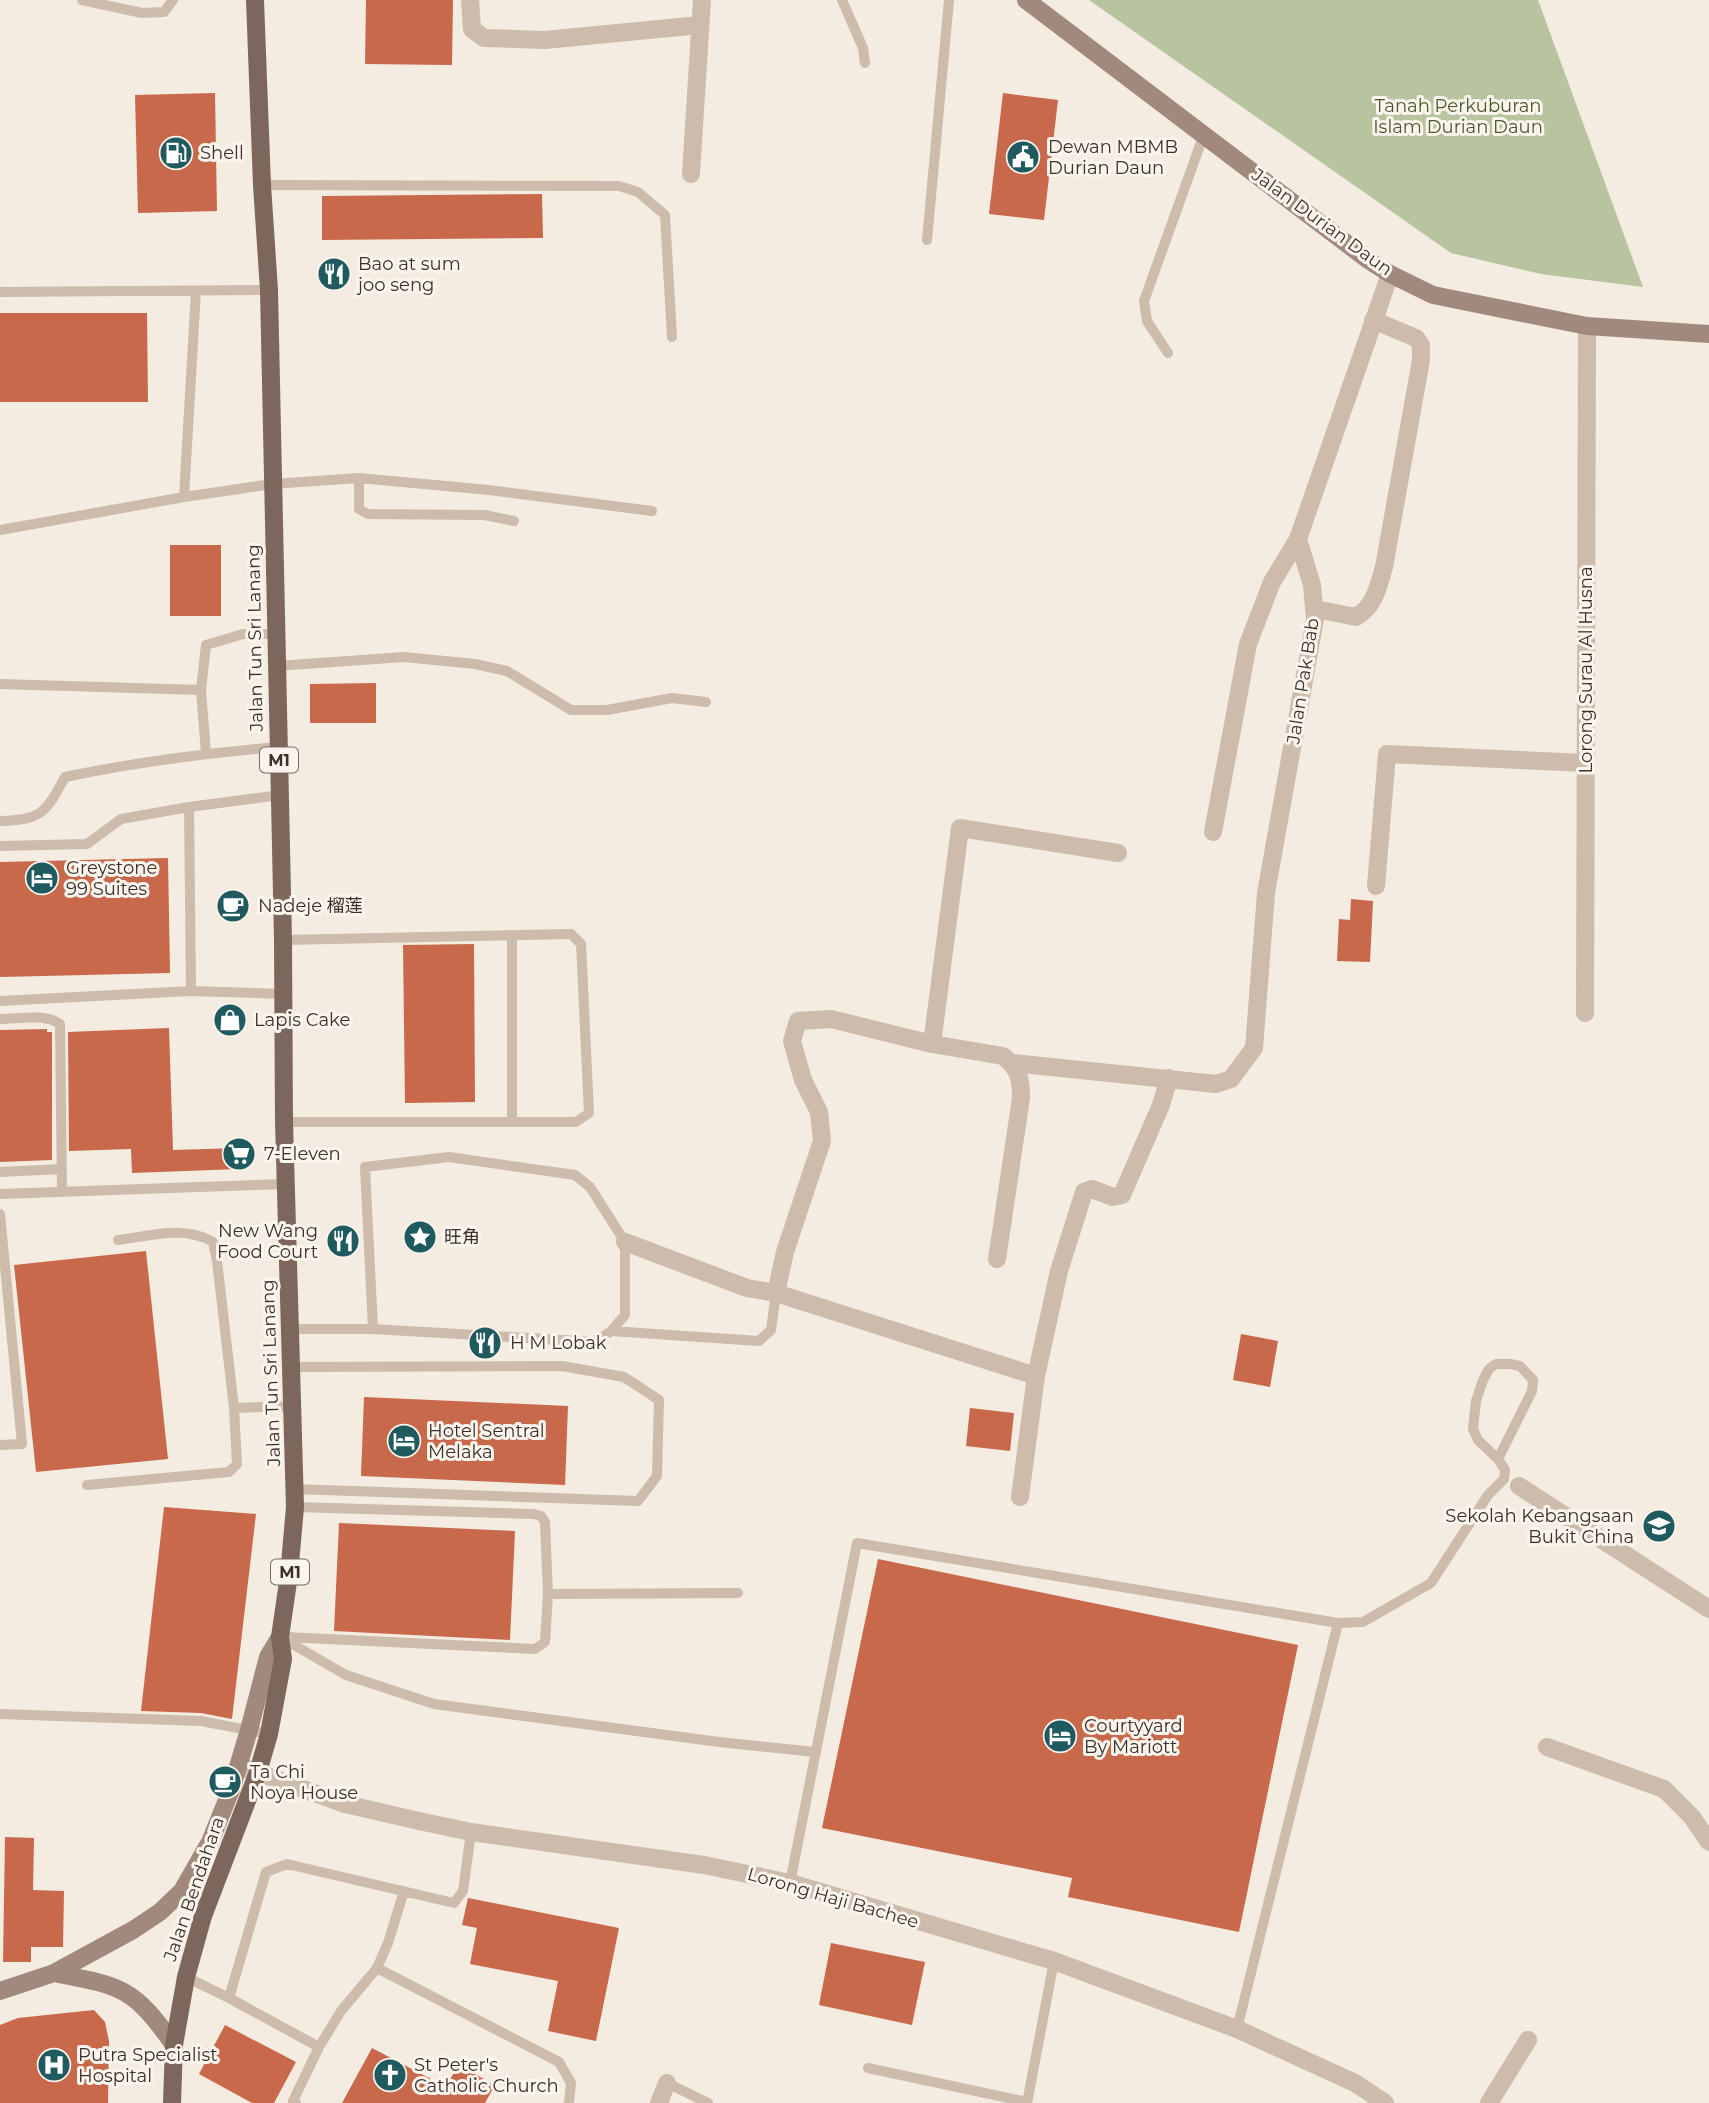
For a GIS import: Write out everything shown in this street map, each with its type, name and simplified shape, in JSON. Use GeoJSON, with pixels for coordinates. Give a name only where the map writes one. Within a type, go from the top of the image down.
{"type":"FeatureCollection","features":[{"type":"Feature","properties":{"kind":"main road","name":"Jalan Tun Sri Lanang"},"geometry":{"type":"LineString","coordinates":[[257,5],[262,185],[269,290],[284,994],[284,1122],[295,1498],[289,1575],[280,1637],[283,1659],[269,1734]]}},
{"type":"Feature","properties":{"kind":"main road","name":"Jalan Bendahara"},"geometry":{"type":"LineString","coordinates":[[172,2103],[174,2045],[186,1977],[204,1916],[258,1772],[269,1734]]}},
{"type":"Feature","properties":{"kind":"street"},"geometry":{"type":"LineString","coordinates":[[470,0],[472,29],[484,38],[545,40],[699,25]]}},
{"type":"Feature","properties":{"kind":"street"},"geometry":{"type":"LineString","coordinates":[[691,174],[702,0]]}},
{"type":"Feature","properties":{"kind":"street","name":"Jalan Durian Daun"},"geometry":{"type":"LineString","coordinates":[[1026,0],[1390,274],[1433,295],[1587,326],[1709,334]]}},
{"type":"Feature","properties":{"kind":"street"},"geometry":{"type":"LineString","coordinates":[[1213,832],[1248,645],[1272,582],[1298,540],[1390,274]]}},
{"type":"Feature","properties":{"kind":"street"},"geometry":{"type":"LineString","coordinates":[[1315,609],[1356,617],[1368,610],[1384,567],[1421,360],[1421,345],[1416,338],[1373,320]]}},
{"type":"Feature","properties":{"kind":"street","name":"Lorong Surau Al Husna"},"geometry":{"type":"LineString","coordinates":[[1585,1013],[1587,326]]}},
{"type":"Feature","properties":{"kind":"street","name":"Jalan Pak Bab"},"geometry":{"type":"LineString","coordinates":[[1169,1078],[1216,1084],[1231,1079],[1254,1048],[1266,893],[1315,609],[1312,585],[1298,540]]}},
{"type":"Feature","properties":{"kind":"street"},"geometry":{"type":"LineString","coordinates":[[1376,886],[1387,754],[1586,763]]}},
{"type":"Feature","properties":{"kind":"street"},"geometry":{"type":"LineString","coordinates":[[932,1044],[960,828],[1118,853]]}},
{"type":"Feature","properties":{"kind":"street"},"geometry":{"type":"LineString","coordinates":[[776,1293],[785,1252],[822,1141],[819,1112],[803,1080],[792,1041],[798,1021],[831,1019],[932,1044],[1003,1056],[1012,1063],[1019,1072],[1021,1098],[997,1259]]}},
{"type":"Feature","properties":{"kind":"street"},"geometry":{"type":"LineString","coordinates":[[1012,1063],[1169,1078],[1161,1105],[1122,1195],[1116,1198],[1092,1189],[1084,1192],[1059,1271],[1036,1376],[1020,1497]]}},
{"type":"Feature","properties":{"kind":"street"},"geometry":{"type":"LineString","coordinates":[[625,1242],[747,1288],[776,1293],[1036,1376]]}},
{"type":"Feature","properties":{"kind":"street"},"geometry":{"type":"LineString","coordinates":[[1519,1486],[1709,1609]]}},
{"type":"Feature","properties":{"kind":"street"},"geometry":{"type":"LineString","coordinates":[[0,1991],[54,1973],[133,1930],[160,1912],[182,1891],[210,1842],[239,1766],[268,1657],[280,1637]]}},
{"type":"Feature","properties":{"kind":"street"},"geometry":{"type":"LineString","coordinates":[[1547,1747],[1664,1789],[1692,1817],[1709,1842]]}},
{"type":"Feature","properties":{"kind":"street","name":"Lorong Haji Bachee"},"geometry":{"type":"LineString","coordinates":[[239,1766],[345,1804],[471,1832],[704,1865],[790,1883],[1054,1961],[1237,2029],[1355,2084],[1385,2103]]}},
{"type":"Feature","properties":{"kind":"street"},"geometry":{"type":"LineString","coordinates":[[54,1973],[109,1984],[133,1996],[153,2015],[174,2045]]}},
{"type":"Feature","properties":{"kind":"street"},"geometry":{"type":"LineString","coordinates":[[1489,2103],[1528,2040]]}},
{"type":"Feature","properties":{"kind":"street"},"geometry":{"type":"LineString","coordinates":[[659,2103],[667,2083]]}},
{"type":"Feature","properties":{"kind":"lane"},"geometry":{"type":"LineString","coordinates":[[82,0],[105,2],[142,13],[164,12],[173,0]]}},
{"type":"Feature","properties":{"kind":"lane"},"geometry":{"type":"LineString","coordinates":[[842,0],[863,48],[865,63]]}},
{"type":"Feature","properties":{"kind":"lane"},"geometry":{"type":"LineString","coordinates":[[927,240],[949,0]]}},
{"type":"Feature","properties":{"kind":"lane"},"geometry":{"type":"LineString","coordinates":[[1168,353],[1147,321],[1144,301],[1204,134]]}},
{"type":"Feature","properties":{"kind":"lane"},"geometry":{"type":"LineString","coordinates":[[262,185],[619,186],[638,192],[665,215],[672,337]]}},
{"type":"Feature","properties":{"kind":"lane"},"geometry":{"type":"LineString","coordinates":[[0,292],[269,290]]}},
{"type":"Feature","properties":{"kind":"lane"},"geometry":{"type":"LineString","coordinates":[[184,497],[196,291]]}},
{"type":"Feature","properties":{"kind":"lane"},"geometry":{"type":"LineString","coordinates":[[359,478],[359,509],[368,514],[484,515],[514,521]]}},
{"type":"Feature","properties":{"kind":"lane"},"geometry":{"type":"LineString","coordinates":[[0,530],[272,484],[359,478],[489,490],[652,511]]}},
{"type":"Feature","properties":{"kind":"lane"},"geometry":{"type":"LineString","coordinates":[[206,753],[201,690],[206,645],[243,634],[276,634]]}},
{"type":"Feature","properties":{"kind":"lane"},"geometry":{"type":"LineString","coordinates":[[277,666],[404,657],[475,664],[507,671],[570,710],[607,710],[672,698],[706,702]]}},
{"type":"Feature","properties":{"kind":"lane"},"geometry":{"type":"LineString","coordinates":[[0,684],[201,690]]}},
{"type":"Feature","properties":{"kind":"lane"},"geometry":{"type":"LineString","coordinates":[[0,821],[24,820],[48,807],[65,777],[206,753],[279,747]]}},
{"type":"Feature","properties":{"kind":"lane"},"geometry":{"type":"LineString","coordinates":[[0,846],[87,844],[121,819],[280,795]]}},
{"type":"Feature","properties":{"kind":"lane"},"geometry":{"type":"LineString","coordinates":[[189,807],[191,991]]}},
{"type":"Feature","properties":{"kind":"lane"},"geometry":{"type":"LineString","coordinates":[[283,940],[570,934],[581,944],[589,1112],[576,1122],[284,1122]]}},
{"type":"Feature","properties":{"kind":"lane"},"geometry":{"type":"LineString","coordinates":[[512,936],[512,1122]]}},
{"type":"Feature","properties":{"kind":"lane"},"geometry":{"type":"LineString","coordinates":[[0,1001],[191,991],[284,994]]}},
{"type":"Feature","properties":{"kind":"lane"},"geometry":{"type":"LineString","coordinates":[[0,1019],[44,1018],[53,1019],[60,1024],[62,1192]]}},
{"type":"Feature","properties":{"kind":"lane"},"geometry":{"type":"LineString","coordinates":[[291,1329],[373,1329],[596,1342],[611,1331],[625,1315],[625,1242],[590,1187],[575,1175],[449,1157],[365,1167],[373,1329]]}},
{"type":"Feature","properties":{"kind":"lane"},"geometry":{"type":"LineString","coordinates":[[0,1172],[62,1169]]}},
{"type":"Feature","properties":{"kind":"lane"},"geometry":{"type":"LineString","coordinates":[[0,1194],[286,1184]]}},
{"type":"Feature","properties":{"kind":"lane"},"geometry":{"type":"LineString","coordinates":[[0,1214],[6,1333],[22,1444],[0,1445]]}},
{"type":"Feature","properties":{"kind":"lane"},"geometry":{"type":"LineString","coordinates":[[87,1485],[229,1472],[237,1464],[234,1408],[213,1242],[186,1232],[118,1240]]}},
{"type":"Feature","properties":{"kind":"lane"},"geometry":{"type":"LineString","coordinates":[[611,1331],[759,1341],[771,1330],[776,1293]]}},
{"type":"Feature","properties":{"kind":"lane"},"geometry":{"type":"LineString","coordinates":[[790,1883],[857,1543],[1338,1623],[1363,1622],[1430,1583],[1488,1495],[1504,1479],[1505,1470],[1498,1459],[1478,1440],[1473,1429],[1476,1401],[1489,1369],[1496,1364],[1510,1363],[1526,1370],[1533,1380],[1532,1391],[1498,1459]]}},
{"type":"Feature","properties":{"kind":"lane"},"geometry":{"type":"LineString","coordinates":[[292,1367],[562,1366],[624,1377],[659,1400],[657,1476],[638,1501],[295,1498]]}},
{"type":"Feature","properties":{"kind":"lane"},"geometry":{"type":"LineString","coordinates":[[234,1408],[293,1406]]}},
{"type":"Feature","properties":{"kind":"lane"},"geometry":{"type":"LineString","coordinates":[[280,1637],[535,1649],[545,1642],[548,1594],[545,1522],[541,1516],[295,1498]]}},
{"type":"Feature","properties":{"kind":"lane"},"geometry":{"type":"LineString","coordinates":[[548,1594],[738,1593]]}},
{"type":"Feature","properties":{"kind":"lane"},"geometry":{"type":"LineString","coordinates":[[1237,2029],[1338,1623]]}},
{"type":"Feature","properties":{"kind":"lane"},"geometry":{"type":"LineString","coordinates":[[280,1637],[346,1675],[434,1704],[815,1752]]}},
{"type":"Feature","properties":{"kind":"lane"},"geometry":{"type":"LineString","coordinates":[[0,1714],[201,1721],[269,1734]]}},
{"type":"Feature","properties":{"kind":"lane"},"geometry":{"type":"LineString","coordinates":[[229,1998],[266,1872],[287,1864],[454,1903],[463,1891],[471,1832]]}},
{"type":"Feature","properties":{"kind":"lane"},"geometry":{"type":"LineString","coordinates":[[296,2103],[293,2101],[318,2047],[341,2011],[377,1968],[388,1943],[404,1891]]}},
{"type":"Feature","properties":{"kind":"lane"},"geometry":{"type":"LineString","coordinates":[[867,2068],[1027,2103],[1054,1961]]}},
{"type":"Feature","properties":{"kind":"lane"},"geometry":{"type":"LineString","coordinates":[[377,1968],[559,2062],[572,2083],[569,2103]]}},
{"type":"Feature","properties":{"kind":"lane"},"geometry":{"type":"LineString","coordinates":[[186,1977],[318,2047]]}},
{"type":"Feature","properties":{"kind":"lane"},"geometry":{"type":"LineString","coordinates":[[667,2083],[708,2103]]}},
{"type":"Feature","properties":{"kind":"green space","name":"Tanah Perkuburan Islam Durian Daun"},"geometry":{"type":"Polygon","coordinates":[[[1089,0],[1538,0],[1643,287],[1541,274],[1451,253],[1089,0]]]}},
{"type":"Feature","properties":{"kind":"building"},"geometry":{"type":"Polygon","coordinates":[[[366,0],[453,0],[452,65],[365,64],[366,0]]]}},
{"type":"Feature","properties":{"kind":"building","name":"Shell"},"geometry":{"type":"Polygon","coordinates":[[[215,93],[217,211],[138,213],[135,95],[215,93]]]}},
{"type":"Feature","properties":{"kind":"building","name":"Dewan MBMB Durian Daun"},"geometry":{"type":"Polygon","coordinates":[[[1003,93],[1058,100],[1044,220],[989,214],[1003,93]]]}},
{"type":"Feature","properties":{"kind":"building"},"geometry":{"type":"Polygon","coordinates":[[[542,194],[543,238],[322,240],[322,196],[542,194]]]}},
{"type":"Feature","properties":{"kind":"building"},"geometry":{"type":"Polygon","coordinates":[[[0,313],[147,313],[148,402],[0,402],[0,313]]]}},
{"type":"Feature","properties":{"kind":"building"},"geometry":{"type":"Polygon","coordinates":[[[170,545],[221,545],[221,616],[170,616],[170,545]]]}},
{"type":"Feature","properties":{"kind":"building"},"geometry":{"type":"Polygon","coordinates":[[[376,683],[376,723],[310,723],[310,684],[376,683]]]}},
{"type":"Feature","properties":{"kind":"building"},"geometry":{"type":"Polygon","coordinates":[[[168,858],[170,973],[0,977],[0,862],[168,858]]]}},
{"type":"Feature","properties":{"kind":"building"},"geometry":{"type":"Polygon","coordinates":[[[1351,899],[1373,901],[1370,962],[1337,961],[1339,919],[1350,920],[1351,899]]]}},
{"type":"Feature","properties":{"kind":"building"},"geometry":{"type":"Polygon","coordinates":[[[474,944],[475,1102],[405,1103],[403,945],[474,944]]]}},
{"type":"Feature","properties":{"kind":"building"},"geometry":{"type":"Polygon","coordinates":[[[169,1028],[173,1150],[238,1148],[239,1169],[132,1173],[131,1149],[69,1151],[68,1032],[169,1028]]]}},
{"type":"Feature","properties":{"kind":"building"},"geometry":{"type":"Polygon","coordinates":[[[47,1029],[47,1032],[52,1032],[52,1160],[0,1162],[0,1030],[47,1029]]]}},
{"type":"Feature","properties":{"kind":"building"},"geometry":{"type":"Polygon","coordinates":[[[146,1251],[168,1459],[36,1472],[14,1265],[146,1251]]]}},
{"type":"Feature","properties":{"kind":"building"},"geometry":{"type":"Polygon","coordinates":[[[1241,1334],[1278,1341],[1270,1387],[1233,1380],[1241,1334]]]}},
{"type":"Feature","properties":{"kind":"building"},"geometry":{"type":"Polygon","coordinates":[[[364,1397],[568,1406],[565,1485],[361,1476],[364,1397]]]}},
{"type":"Feature","properties":{"kind":"building"},"geometry":{"type":"Polygon","coordinates":[[[970,1408],[1014,1413],[1010,1451],[966,1446],[970,1408]]]}},
{"type":"Feature","properties":{"kind":"building"},"geometry":{"type":"Polygon","coordinates":[[[164,1507],[256,1514],[232,1719],[201,1713],[141,1711],[164,1507]]]}},
{"type":"Feature","properties":{"kind":"building"},"geometry":{"type":"Polygon","coordinates":[[[339,1523],[515,1531],[510,1640],[334,1631],[339,1523]]]}},
{"type":"Feature","properties":{"kind":"building","name":"Courtyyard By Mariott"},"geometry":{"type":"Polygon","coordinates":[[[878,1559],[1298,1645],[1239,1932],[1068,1897],[1072,1878],[822,1828],[878,1559]]]}},
{"type":"Feature","properties":{"kind":"building"},"geometry":{"type":"Polygon","coordinates":[[[5,1837],[34,1838],[33,1890],[64,1891],[63,1947],[31,1947],[31,1962],[3,1962],[5,1837]]]}},
{"type":"Feature","properties":{"kind":"building"},"geometry":{"type":"Polygon","coordinates":[[[468,1898],[619,1928],[596,2041],[548,2031],[558,1981],[470,1964],[477,1928],[462,1925],[468,1898]]]}},
{"type":"Feature","properties":{"kind":"building"},"geometry":{"type":"Polygon","coordinates":[[[831,1943],[925,1962],[912,2025],[819,2005],[831,1943]]]}},
{"type":"Feature","properties":{"kind":"building","name":"Putra Specialist Hospital"},"geometry":{"type":"Polygon","coordinates":[[[94,2010],[105,2022],[109,2041],[108,2103],[0,2103],[0,2025],[18,2018],[94,2010]]]}},
{"type":"Feature","properties":{"kind":"building"},"geometry":{"type":"Polygon","coordinates":[[[225,2025],[296,2062],[274,2103],[252,2103],[199,2074],[225,2025]]]}},
{"type":"Feature","properties":{"kind":"building","name":"St Peter's Catholic Church"},"geometry":{"type":"Polygon","coordinates":[[[372,2048],[446,2087],[458,2065],[495,2085],[485,2103],[342,2103],[372,2048]]]}},
{"type":"Feature","properties":{"kind":"place","name":"Shell"},"geometry":{"type":"Point","coordinates":[176,153]}},
{"type":"Feature","properties":{"kind":"place","name":"Dewan MBMB Durian Daun"},"geometry":{"type":"Point","coordinates":[1023,157]}},
{"type":"Feature","properties":{"kind":"place","name":"Bao at sum joo seng"},"geometry":{"type":"Point","coordinates":[334,274]}},
{"type":"Feature","properties":{"kind":"place","name":"Greystone 99 Suites"},"geometry":{"type":"Point","coordinates":[42,878]}},
{"type":"Feature","properties":{"kind":"place","name":"Nadeje 榴莲"},"geometry":{"type":"Point","coordinates":[233,906]}},
{"type":"Feature","properties":{"kind":"place","name":"Lapis Cake"},"geometry":{"type":"Point","coordinates":[230,1020]}},
{"type":"Feature","properties":{"kind":"place","name":"7-Eleven"},"geometry":{"type":"Point","coordinates":[239,1154]}},
{"type":"Feature","properties":{"kind":"place","name":"旺角"},"geometry":{"type":"Point","coordinates":[420,1237]}},
{"type":"Feature","properties":{"kind":"place","name":"New Wang Food Court"},"geometry":{"type":"Point","coordinates":[343,1241]}},
{"type":"Feature","properties":{"kind":"place","name":"H M Lobak"},"geometry":{"type":"Point","coordinates":[485,1343]}},
{"type":"Feature","properties":{"kind":"place","name":"Hotel Sentral Melaka"},"geometry":{"type":"Point","coordinates":[404,1441]}},
{"type":"Feature","properties":{"kind":"place","name":"Sekolah Kebangsaan Bukit China"},"geometry":{"type":"Point","coordinates":[1659,1526]}},
{"type":"Feature","properties":{"kind":"place","name":"Courtyyard By Mariott"},"geometry":{"type":"Point","coordinates":[1060,1736]}},
{"type":"Feature","properties":{"kind":"place","name":"Ta Chi Noya House"},"geometry":{"type":"Point","coordinates":[225,1782]}},
{"type":"Feature","properties":{"kind":"place","name":"Putra Specialist Hospital"},"geometry":{"type":"Point","coordinates":[54,2065]}},
{"type":"Feature","properties":{"kind":"place","name":"St Peter's Catholic Church"},"geometry":{"type":"Point","coordinates":[390,2075]}}]}
